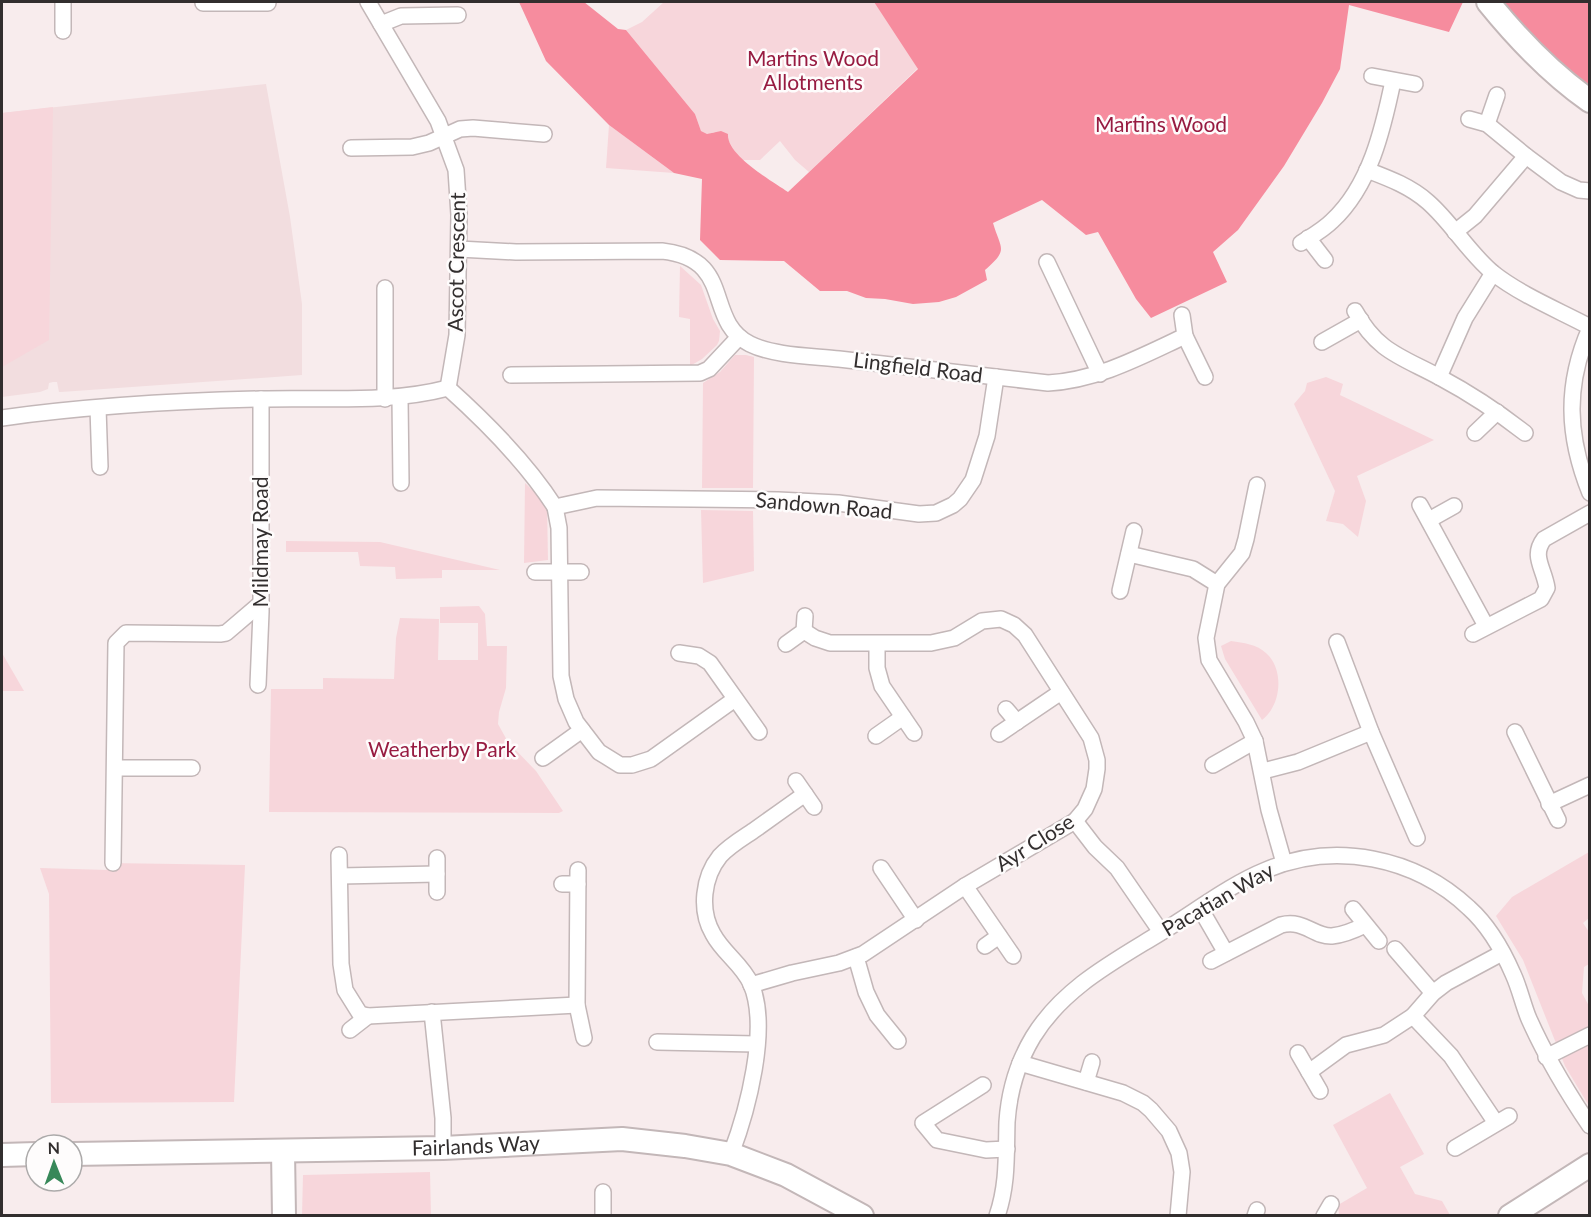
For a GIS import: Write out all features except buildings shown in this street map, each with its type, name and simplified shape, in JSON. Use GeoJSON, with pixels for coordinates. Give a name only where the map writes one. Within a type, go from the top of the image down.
{"type":"FeatureCollection","features":[{"type":"Feature","properties":{"kind":"main road"},"geometry":{"type":"LineString","coordinates":[[1488,2],[1536,57],[1566,84],[1590,101]]}},
{"type":"Feature","properties":{"kind":"main road","name":"Fairlands Way"},"geometry":{"type":"LineString","coordinates":[[84,1154],[443,1148],[622,1139],[731,1154],[786,1175],[862,1215]]}},
{"type":"Feature","properties":{"kind":"main road"},"geometry":{"type":"LineString","coordinates":[[283,1151],[284,1215]]}},
{"type":"Feature","properties":{"kind":"main road"},"geometry":{"type":"LineString","coordinates":[[2,1155],[24,1154]]}},
{"type":"Feature","properties":{"kind":"main road"},"geometry":{"type":"LineString","coordinates":[[1510,1215],[1590,1165]]}},
{"type":"Feature","properties":{"kind":"street"},"geometry":{"type":"LineString","coordinates":[[63,2],[63,31]]}},
{"type":"Feature","properties":{"kind":"street"},"geometry":{"type":"LineString","coordinates":[[203,2],[268,3]]}},
{"type":"Feature","properties":{"kind":"street","name":"Ascot Crescent"},"geometry":{"type":"LineString","coordinates":[[369,2],[445,136],[456,170],[459,187],[457,334],[448,388]]}},
{"type":"Feature","properties":{"kind":"street"},"geometry":{"type":"LineString","coordinates":[[381,24],[401,16],[458,15]]}},
{"type":"Feature","properties":{"kind":"street"},"geometry":{"type":"LineString","coordinates":[[1372,75],[1415,84]]}},
{"type":"Feature","properties":{"kind":"street"},"geometry":{"type":"LineString","coordinates":[[1325,260],[1305,240],[1334,220],[1367,170],[1383,124],[1393,81]]}},
{"type":"Feature","properties":{"kind":"street"},"geometry":{"type":"LineString","coordinates":[[1487,124],[1497,95]]}},
{"type":"Feature","properties":{"kind":"street"},"geometry":{"type":"LineString","coordinates":[[1469,119],[1487,124],[1561,182],[1579,190],[1590,191]]}},
{"type":"Feature","properties":{"kind":"street"},"geometry":{"type":"LineString","coordinates":[[351,148],[412,147],[460,129],[473,128],[544,134]]}},
{"type":"Feature","properties":{"kind":"street"},"geometry":{"type":"LineString","coordinates":[[1455,232],[1475,216],[1526,156]]}},
{"type":"Feature","properties":{"kind":"street"},"geometry":{"type":"LineString","coordinates":[[1367,170],[1394,180],[1427,201],[1471,252],[1493,273],[1515,288],[1590,327],[1576,368],[1571,407],[1574,445],[1590,493]]}},
{"type":"Feature","properties":{"kind":"street"},"geometry":{"type":"LineString","coordinates":[[459,249],[516,252],[662,251],[682,255],[697,263],[707,272],[715,285],[724,316],[739,337],[709,369],[700,373],[511,375]]}},
{"type":"Feature","properties":{"kind":"street"},"geometry":{"type":"LineString","coordinates":[[1047,261],[1100,374]]}},
{"type":"Feature","properties":{"kind":"street"},"geometry":{"type":"LineString","coordinates":[[1439,376],[1465,318],[1493,273]]}},
{"type":"Feature","properties":{"kind":"street"},"geometry":{"type":"LineString","coordinates":[[385,288],[401,483]]}},
{"type":"Feature","properties":{"kind":"street"},"geometry":{"type":"LineString","coordinates":[[1182,315],[1185,336],[1205,377]]}},
{"type":"Feature","properties":{"kind":"street"},"geometry":{"type":"LineString","coordinates":[[1323,342],[1358,316],[1381,344],[1393,354],[1439,376],[1497,412],[1525,434]]}},
{"type":"Feature","properties":{"kind":"street","name":"Lingfield Road"},"geometry":{"type":"LineString","coordinates":[[739,337],[756,347],[781,352],[1048,383],[1066,382],[1100,374],[1185,336]]}},
{"type":"Feature","properties":{"kind":"street","name":"Sandown Road"},"geometry":{"type":"LineString","coordinates":[[555,507],[597,498],[778,500],[838,503],[919,514],[936,513],[953,506],[973,480],[987,436],[996,377]]}},
{"type":"Feature","properties":{"kind":"street"},"geometry":{"type":"LineString","coordinates":[[2,418],[98,408],[261,399],[393,398],[448,388],[532,474],[555,507],[559,528],[561,676],[566,699],[582,730],[599,752],[620,765],[632,765],[651,759],[735,699]]}},
{"type":"Feature","properties":{"kind":"street","name":"Mildmay Road"},"geometry":{"type":"LineString","coordinates":[[258,685],[261,603],[261,399]]}},
{"type":"Feature","properties":{"kind":"street"},"geometry":{"type":"LineString","coordinates":[[98,408],[100,467]]}},
{"type":"Feature","properties":{"kind":"street"},"geometry":{"type":"LineString","coordinates":[[1475,434],[1497,412]]}},
{"type":"Feature","properties":{"kind":"street"},"geometry":{"type":"LineString","coordinates":[[1257,485],[1242,553],[1217,584],[1206,638],[1209,660],[1255,741],[1263,771],[1269,810],[1284,863]]}},
{"type":"Feature","properties":{"kind":"street"},"geometry":{"type":"LineString","coordinates":[[1238,497],[1254,500]]}},
{"type":"Feature","properties":{"kind":"street"},"geometry":{"type":"LineString","coordinates":[[1420,505],[1479,630],[1541,599],[1547,588],[1537,553],[1539,545],[1544,539],[1590,513]]}},
{"type":"Feature","properties":{"kind":"street"},"geometry":{"type":"LineString","coordinates":[[1429,520],[1454,506]]}},
{"type":"Feature","properties":{"kind":"street"},"geometry":{"type":"LineString","coordinates":[[1120,591],[1134,531]]}},
{"type":"Feature","properties":{"kind":"street"},"geometry":{"type":"LineString","coordinates":[[1129,554],[1193,569],[1217,584]]}},
{"type":"Feature","properties":{"kind":"street"},"geometry":{"type":"LineString","coordinates":[[535,572],[581,572]]}},
{"type":"Feature","properties":{"kind":"street"},"geometry":{"type":"LineString","coordinates":[[113,863],[116,643],[126,633],[226,633],[261,603]]}},
{"type":"Feature","properties":{"kind":"street","name":"Ayr Close"},"geometry":{"type":"LineString","coordinates":[[751,985],[839,963],[863,954],[965,886],[1075,821],[1091,799],[1096,779],[1097,760],[1091,738],[1019,629],[1001,619],[982,621],[954,638],[922,644],[823,642],[804,623],[786,644]]}},
{"type":"Feature","properties":{"kind":"street"},"geometry":{"type":"LineString","coordinates":[[1337,642],[1371,732],[1417,838]]}},
{"type":"Feature","properties":{"kind":"street"},"geometry":{"type":"LineString","coordinates":[[877,644],[878,668],[882,686],[914,733]]}},
{"type":"Feature","properties":{"kind":"street"},"geometry":{"type":"LineString","coordinates":[[679,654],[699,656],[710,663],[759,732]]}},
{"type":"Feature","properties":{"kind":"street"},"geometry":{"type":"LineString","coordinates":[[999,734],[1061,692]]}},
{"type":"Feature","properties":{"kind":"street"},"geometry":{"type":"LineString","coordinates":[[1006,709],[1017,722]]}},
{"type":"Feature","properties":{"kind":"street"},"geometry":{"type":"LineString","coordinates":[[876,736],[903,717]]}},
{"type":"Feature","properties":{"kind":"street"},"geometry":{"type":"LineString","coordinates":[[543,759],[582,730]]}},
{"type":"Feature","properties":{"kind":"street"},"geometry":{"type":"LineString","coordinates":[[1263,771],[1298,762],[1371,732]]}},
{"type":"Feature","properties":{"kind":"street"},"geometry":{"type":"LineString","coordinates":[[1515,732],[1558,820]]}},
{"type":"Feature","properties":{"kind":"street"},"geometry":{"type":"LineString","coordinates":[[1213,765],[1255,741]]}},
{"type":"Feature","properties":{"kind":"street"},"geometry":{"type":"LineString","coordinates":[[116,768],[192,768]]}},
{"type":"Feature","properties":{"kind":"street"},"geometry":{"type":"LineString","coordinates":[[731,1154],[741,1129],[751,1092],[756,1044],[756,1004],[744,970],[714,936],[709,927],[705,899],[708,879],[722,854],[734,843],[809,800],[796,781]]}},
{"type":"Feature","properties":{"kind":"street"},"geometry":{"type":"LineString","coordinates":[[1549,804],[1590,784]]}},
{"type":"Feature","properties":{"kind":"street"},"geometry":{"type":"LineString","coordinates":[[1075,821],[1095,846],[1117,867],[1161,932]]}},
{"type":"Feature","properties":{"kind":"street"},"geometry":{"type":"LineString","coordinates":[[339,855],[341,964],[345,990],[360,1014],[368,1016],[577,1005]]}},
{"type":"Feature","properties":{"kind":"street","name":"Pacatian Way"},"geometry":{"type":"LineString","coordinates":[[997,1215],[1006,1184],[1009,1104],[1020,1063],[1033,1038],[1063,998],[1101,969],[1252,876],[1284,863],[1324,855],[1359,856],[1398,865],[1419,873],[1470,908],[1485,924],[1502,953],[1513,974],[1527,1016],[1546,1057],[1590,1126]]}},
{"type":"Feature","properties":{"kind":"street"},"geometry":{"type":"LineString","coordinates":[[437,858],[437,892]]}},
{"type":"Feature","properties":{"kind":"street"},"geometry":{"type":"LineString","coordinates":[[881,868],[916,920]]}},
{"type":"Feature","properties":{"kind":"street"},"geometry":{"type":"LineString","coordinates":[[340,876],[437,874]]}},
{"type":"Feature","properties":{"kind":"street"},"geometry":{"type":"LineString","coordinates":[[562,885],[578,877],[577,1005],[584,1038]]}},
{"type":"Feature","properties":{"kind":"street"},"geometry":{"type":"LineString","coordinates":[[965,886],[1013,956]]}},
{"type":"Feature","properties":{"kind":"street"},"geometry":{"type":"LineString","coordinates":[[1200,908],[1226,953]]}},
{"type":"Feature","properties":{"kind":"street"},"geometry":{"type":"LineString","coordinates":[[1353,909],[1379,941]]}},
{"type":"Feature","properties":{"kind":"street"},"geometry":{"type":"LineString","coordinates":[[1211,962],[1290,923],[1330,937],[1351,932],[1365,925]]}},
{"type":"Feature","properties":{"kind":"street"},"geometry":{"type":"LineString","coordinates":[[985,946],[999,936]]}},
{"type":"Feature","properties":{"kind":"street"},"geometry":{"type":"LineString","coordinates":[[1395,949],[1433,993]]}},
{"type":"Feature","properties":{"kind":"street"},"geometry":{"type":"LineString","coordinates":[[1309,1072],[1346,1045],[1384,1035],[1413,1016],[1433,993],[1446,983],[1502,953]]}},
{"type":"Feature","properties":{"kind":"street"},"geometry":{"type":"LineString","coordinates":[[856,957],[873,1007],[898,1041]]}},
{"type":"Feature","properties":{"kind":"street"},"geometry":{"type":"LineString","coordinates":[[432,1012],[443,1118],[443,1148]]}},
{"type":"Feature","properties":{"kind":"street"},"geometry":{"type":"LineString","coordinates":[[350,1030],[368,1016]]}},
{"type":"Feature","properties":{"kind":"street"},"geometry":{"type":"LineString","coordinates":[[1413,1016],[1451,1056],[1503,1120],[1455,1148]]}},
{"type":"Feature","properties":{"kind":"street"},"geometry":{"type":"LineString","coordinates":[[1546,1057],[1590,1035]]}},
{"type":"Feature","properties":{"kind":"street"},"geometry":{"type":"LineString","coordinates":[[657,1042],[677,1036],[756,1044]]}},
{"type":"Feature","properties":{"kind":"street"},"geometry":{"type":"LineString","coordinates":[[1298,1053],[1320,1091]]}},
{"type":"Feature","properties":{"kind":"street"},"geometry":{"type":"LineString","coordinates":[[1086,1082],[1092,1062]]}},
{"type":"Feature","properties":{"kind":"street"},"geometry":{"type":"LineString","coordinates":[[1020,1063],[1123,1093],[1143,1103],[1162,1121],[1179,1153],[1181,1163],[1178,1215]]}},
{"type":"Feature","properties":{"kind":"street"},"geometry":{"type":"LineString","coordinates":[[983,1085],[923,1123],[937,1140],[986,1150],[1007,1149]]}},
{"type":"Feature","properties":{"kind":"street"},"geometry":{"type":"LineString","coordinates":[[603,1192],[603,1215]]}},
{"type":"Feature","properties":{"kind":"shaded area"},"geometry":{"type":"Polygon","coordinates":[[[266,84],[290,217],[302,304],[302,375],[61,392],[59,392],[57,382],[53,382],[49,383],[48,389],[40,392],[2,397],[2,113],[266,84]]]}},
{"type":"Feature","properties":{"kind":"green space","name":"Martins Wood"},"geometry":{"type":"Polygon","coordinates":[[[519,2],[584,2],[618,29],[626,30],[695,114],[701,131],[707,134],[721,131],[728,134],[729,142],[742,159],[788,192],[918,69],[874,2],[1463,2],[1449,32],[1349,5],[1340,69],[1322,103],[1284,166],[1238,230],[1213,252],[1227,282],[1151,318],[1136,299],[1098,232],[1086,235],[1042,200],[993,223],[1001,249],[998,258],[985,270],[987,280],[956,297],[939,302],[913,304],[866,298],[847,291],[820,291],[784,261],[720,260],[700,240],[702,179],[674,173],[609,125],[546,61],[519,2]]]}},
{"type":"Feature","properties":{"kind":"green space","name":"Martins Wood Allotments"},"geometry":{"type":"Polygon","coordinates":[[[664,2],[874,2],[918,68],[809,172],[795,160],[780,141],[760,160],[743,160],[728,140],[714,132],[707,135],[701,131],[695,114],[626,30],[642,22],[664,2]]]}},
{"type":"Feature","properties":{"kind":"green space"},"geometry":{"type":"Polygon","coordinates":[[[1500,2],[1589,2],[1589,85],[1535,42],[1500,2]]]}},
{"type":"Feature","properties":{"kind":"green space"},"geometry":{"type":"Polygon","coordinates":[[[53,107],[49,340],[2,367],[2,113],[53,107]]]}},
{"type":"Feature","properties":{"kind":"green space"},"geometry":{"type":"Polygon","coordinates":[[[609,125],[674,173],[606,168],[609,125]]]}},
{"type":"Feature","properties":{"kind":"green space"},"geometry":{"type":"Polygon","coordinates":[[[680,266],[701,285],[713,319],[720,331],[717,345],[702,359],[690,366],[690,319],[679,317],[680,266]]]}},
{"type":"Feature","properties":{"kind":"green space"},"geometry":{"type":"Polygon","coordinates":[[[735,355],[754,357],[753,488],[702,488],[703,383],[720,372],[735,355]]]}},
{"type":"Feature","properties":{"kind":"green space"},"geometry":{"type":"Polygon","coordinates":[[[1326,377],[1343,384],[1340,395],[1434,440],[1357,476],[1366,501],[1358,537],[1343,524],[1326,521],[1335,491],[1294,404],[1305,391],[1307,383],[1326,377]]]}},
{"type":"Feature","properties":{"kind":"green space"},"geometry":{"type":"Polygon","coordinates":[[[525,483],[547,504],[548,560],[524,563],[525,483]]]}},
{"type":"Feature","properties":{"kind":"green space"},"geometry":{"type":"Polygon","coordinates":[[[701,510],[753,511],[754,571],[703,583],[701,510]]]}},
{"type":"Feature","properties":{"kind":"green space"},"geometry":{"type":"Polygon","coordinates":[[[286,541],[380,542],[500,570],[442,570],[442,578],[396,579],[395,567],[360,566],[358,552],[286,552],[286,541]]]}},
{"type":"Feature","properties":{"kind":"green space","name":"Weatherby Park"},"geometry":{"type":"Polygon","coordinates":[[[479,606],[485,614],[487,646],[507,646],[506,688],[498,724],[508,742],[536,771],[563,811],[559,813],[269,812],[271,689],[323,689],[323,678],[394,679],[396,638],[400,618],[439,619],[438,660],[478,660],[478,623],[440,623],[440,607],[479,606]]]}},
{"type":"Feature","properties":{"kind":"green space"},"geometry":{"type":"Polygon","coordinates":[[[1231,641],[1250,644],[1262,650],[1272,660],[1276,669],[1277,697],[1262,720],[1225,659],[1221,646],[1231,641]]]}},
{"type":"Feature","properties":{"kind":"green space"},"geometry":{"type":"Polygon","coordinates":[[[2,653],[24,691],[2,691],[2,653]]]}},
{"type":"Feature","properties":{"kind":"green space"},"geometry":{"type":"Polygon","coordinates":[[[1589,852],[1589,918],[1583,923],[1589,932],[1589,964],[1584,967],[1582,993],[1589,1006],[1589,1106],[1565,1066],[1523,960],[1496,916],[1512,897],[1589,852]]]}},
{"type":"Feature","properties":{"kind":"green space"},"geometry":{"type":"Polygon","coordinates":[[[108,863],[245,865],[234,1102],[51,1103],[49,894],[40,868],[108,870],[108,863]]]}},
{"type":"Feature","properties":{"kind":"green space"},"geometry":{"type":"Polygon","coordinates":[[[1390,1093],[1424,1154],[1400,1167],[1415,1194],[1442,1201],[1450,1215],[1339,1215],[1338,1205],[1367,1188],[1333,1125],[1390,1093]]]}},
{"type":"Feature","properties":{"kind":"green space"},"geometry":{"type":"Polygon","coordinates":[[[430,1172],[431,1215],[302,1215],[303,1175],[430,1172]]]}}]}
